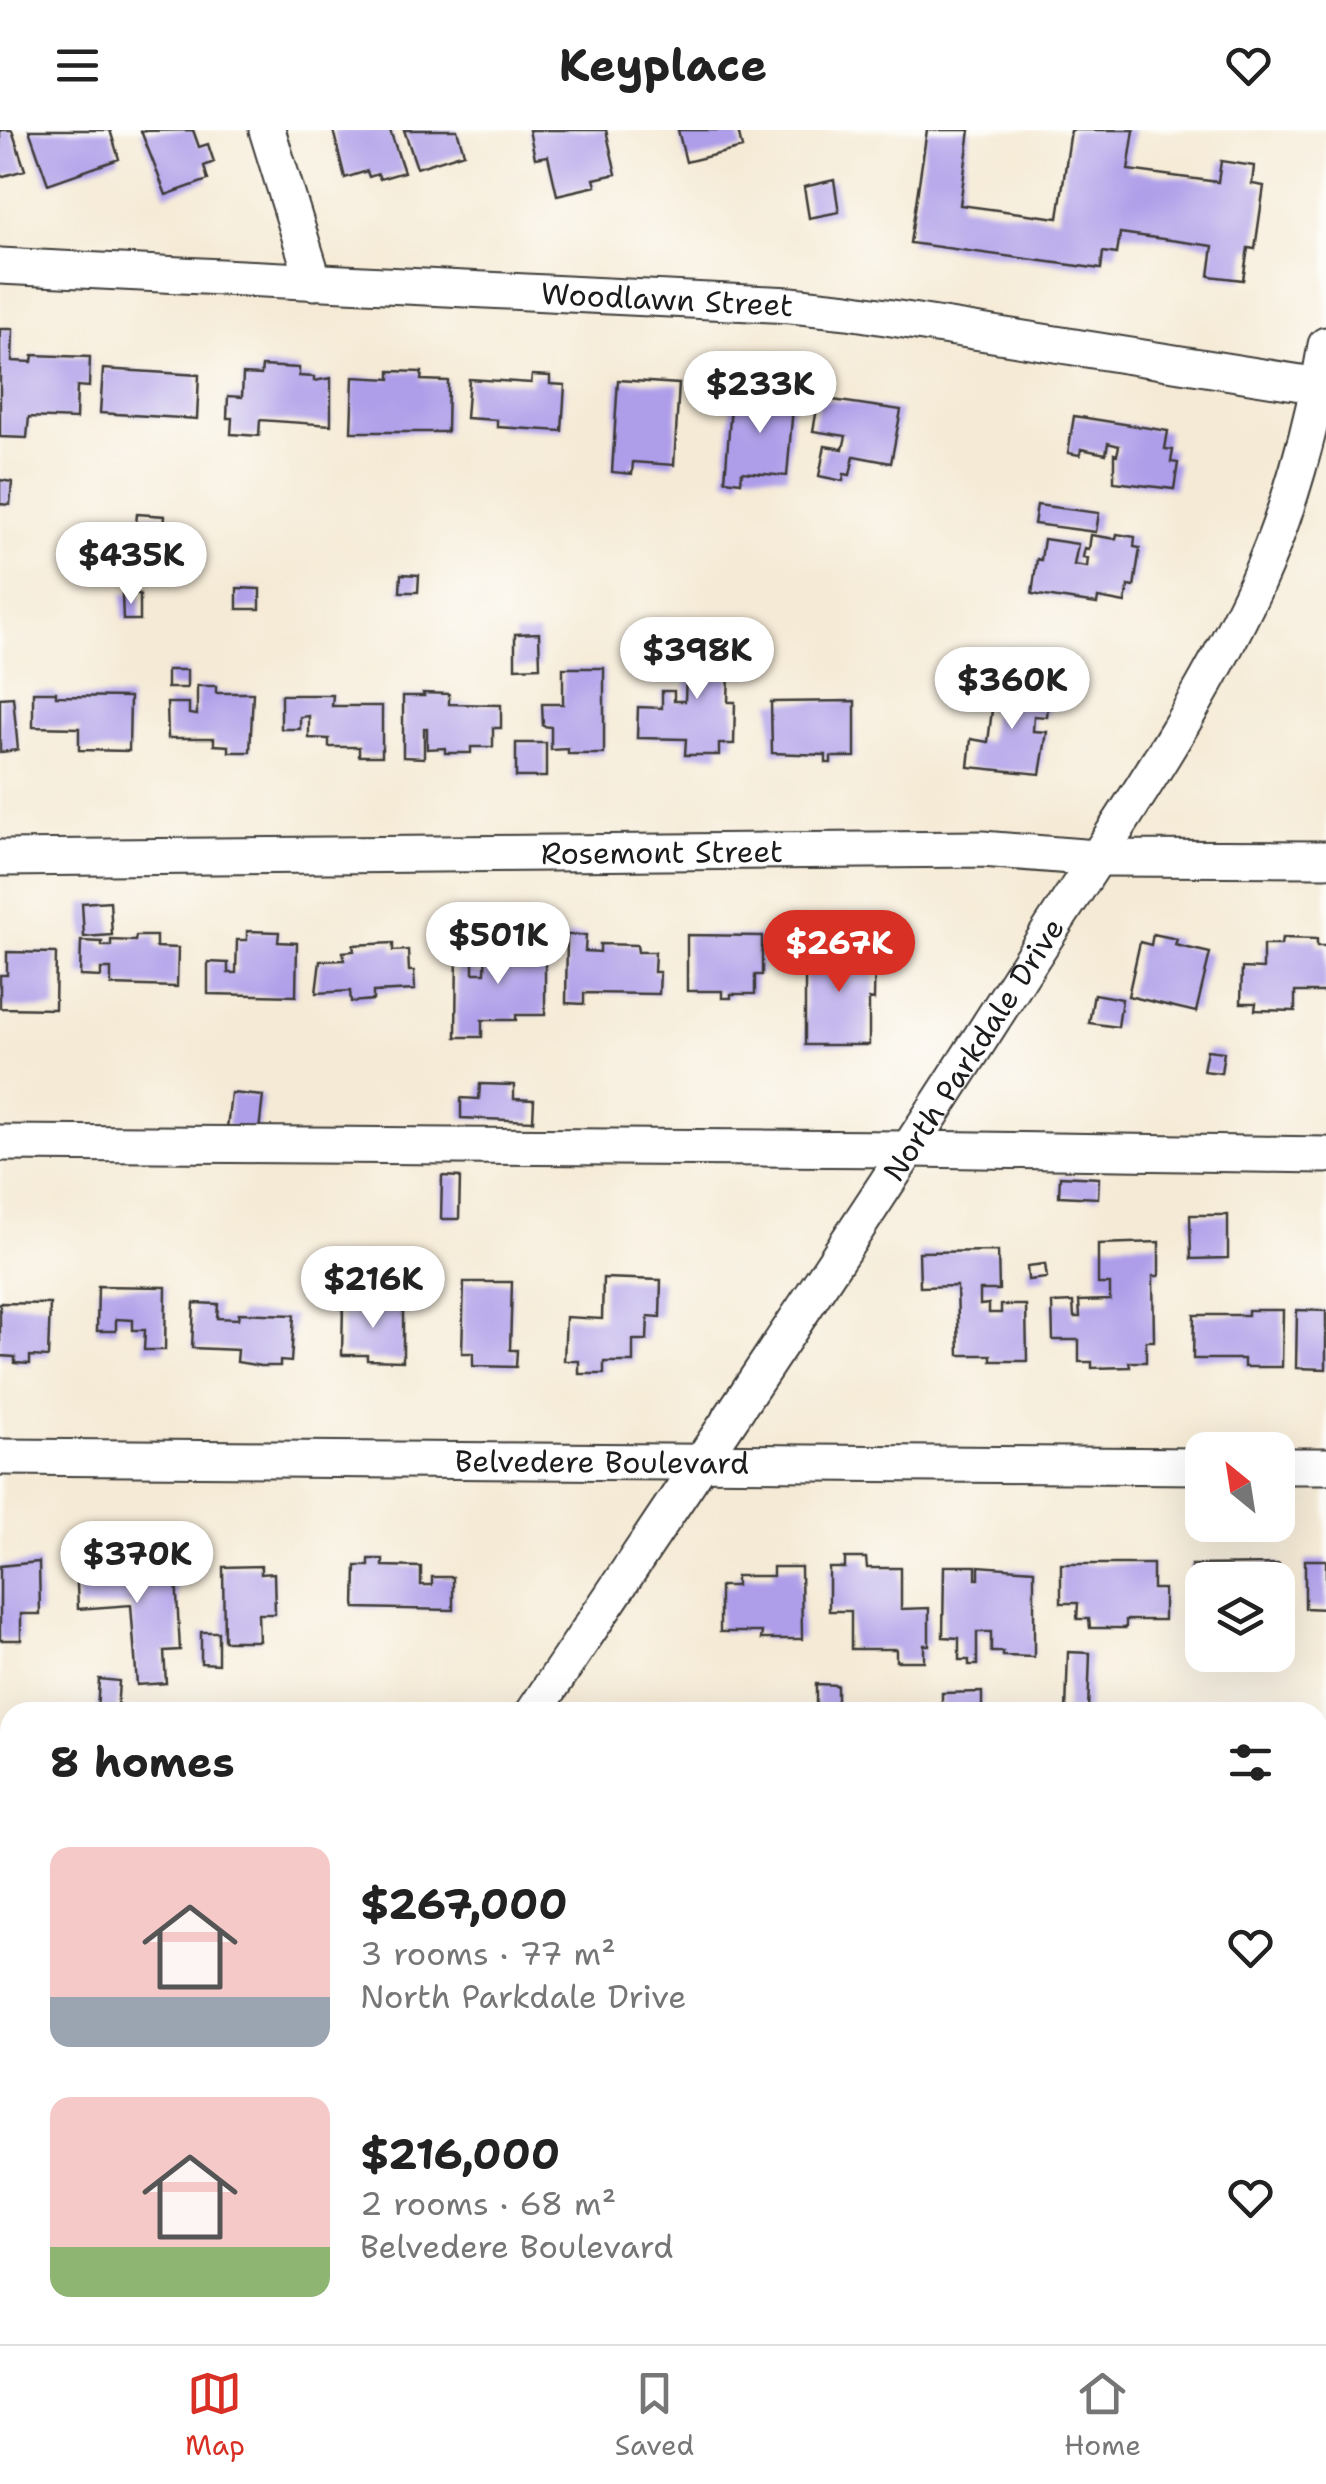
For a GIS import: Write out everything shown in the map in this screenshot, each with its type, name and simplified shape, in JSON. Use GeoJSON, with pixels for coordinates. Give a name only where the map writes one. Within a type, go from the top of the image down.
{"type":"FeatureCollection","features":[{"type":"Feature","properties":{"kind":"street"},"geometry":{"type":"LineString","coordinates":[[267,130],[314,282]]}},
{"type":"Feature","properties":{"kind":"street","name":"Woodlawn Street"},"geometry":{"type":"LineString","coordinates":[[0,266],[829,309],[1323,386]]}},
{"type":"Feature","properties":{"kind":"street","name":"North Parkdale Drive"},"geometry":{"type":"LineString","coordinates":[[541,1702],[911,1148],[1198,700],[1256,586],[1323,386],[1326,345]]}},
{"type":"Feature","properties":{"kind":"street","name":"Rosemont Street"},"geometry":{"type":"LineString","coordinates":[[0,858],[982,849],[1096,858],[1326,859]]}},
{"type":"Feature","properties":{"kind":"street"},"geometry":{"type":"LineString","coordinates":[[0,1143],[911,1148],[1326,1155]]}},
{"type":"Feature","properties":{"kind":"street","name":"Belvedere Boulevard"},"geometry":{"type":"LineString","coordinates":[[0,1457],[1185,1466]]}},
{"type":"Feature","properties":{"kind":"street"},"geometry":{"type":"LineString","coordinates":[[1295,1466],[1326,1466]]}},
{"type":"Feature","properties":{"kind":"building"},"geometry":{"type":"Polygon","coordinates":[[[0,130],[12,130],[25,170],[0,177],[0,130]]]}},
{"type":"Feature","properties":{"kind":"building"},"geometry":{"type":"Polygon","coordinates":[[[29,130],[110,130],[119,159],[48,184],[29,130]]]}},
{"type":"Feature","properties":{"kind":"building"},"geometry":{"type":"Polygon","coordinates":[[[193,130],[199,147],[208,144],[214,162],[204,166],[208,180],[166,195],[141,131],[193,130]]]}},
{"type":"Feature","properties":{"kind":"building"},"geometry":{"type":"Polygon","coordinates":[[[333,130],[390,130],[404,172],[380,179],[378,174],[369,177],[367,171],[345,178],[333,130]]]}},
{"type":"Feature","properties":{"kind":"building"},"geometry":{"type":"Polygon","coordinates":[[[404,130],[457,130],[464,153],[417,168],[404,130]]]}},
{"type":"Feature","properties":{"kind":"building"},"geometry":{"type":"Polygon","coordinates":[[[529,130],[606,130],[616,174],[594,179],[596,186],[557,195],[548,156],[535,158],[529,130]]]}},
{"type":"Feature","properties":{"kind":"building"},"geometry":{"type":"Polygon","coordinates":[[[678,130],[738,130],[742,148],[686,162],[678,130]]]}},
{"type":"Feature","properties":{"kind":"building"},"geometry":{"type":"Polygon","coordinates":[[[927,130],[970,130],[960,205],[1058,218],[1071,130],[1134,130],[1128,170],[1218,182],[1221,161],[1254,166],[1252,184],[1264,186],[1255,249],[1248,248],[1243,280],[1209,276],[1213,246],[1120,233],[1117,254],[1103,252],[1101,269],[910,243],[927,130]]]}},
{"type":"Feature","properties":{"kind":"building"},"geometry":{"type":"Polygon","coordinates":[[[834,180],[839,212],[809,218],[804,187],[834,180]]]}},
{"type":"Feature","properties":{"kind":"building"},"geometry":{"type":"Polygon","coordinates":[[[0,329],[13,329],[12,361],[32,362],[33,355],[90,357],[89,387],[77,386],[76,419],[29,417],[27,438],[0,437],[0,329]]]}},
{"type":"Feature","properties":{"kind":"building"},"geometry":{"type":"Polygon","coordinates":[[[262,366],[299,368],[299,376],[314,377],[314,381],[331,378],[331,425],[260,420],[259,436],[231,434],[228,396],[242,397],[243,374],[261,375],[262,366]]]}},
{"type":"Feature","properties":{"kind":"building"},"geometry":{"type":"Polygon","coordinates":[[[103,369],[199,375],[197,419],[100,413],[103,369]]]}},
{"type":"Feature","properties":{"kind":"building"},"geometry":{"type":"Polygon","coordinates":[[[390,371],[422,372],[421,380],[448,381],[447,432],[351,432],[353,377],[390,379],[390,371]]]}},
{"type":"Feature","properties":{"kind":"building"},"geometry":{"type":"Polygon","coordinates":[[[532,375],[550,376],[550,384],[565,385],[562,431],[497,427],[497,420],[466,418],[469,379],[531,383],[532,375]]]}},
{"type":"Feature","properties":{"kind":"building"},"geometry":{"type":"Polygon","coordinates":[[[618,380],[679,384],[674,465],[633,462],[632,474],[612,472],[618,380]]]}},
{"type":"Feature","properties":{"kind":"building"},"geometry":{"type":"Polygon","coordinates":[[[749,391],[794,395],[787,476],[742,472],[741,482],[725,480],[731,406],[747,407],[749,391]]]}},
{"type":"Feature","properties":{"kind":"building"},"geometry":{"type":"Polygon","coordinates":[[[819,398],[901,410],[891,463],[854,456],[850,475],[844,474],[843,481],[819,476],[825,446],[843,449],[846,436],[813,431],[819,398]]]}},
{"type":"Feature","properties":{"kind":"building"},"geometry":{"type":"Polygon","coordinates":[[[1074,416],[1168,431],[1165,449],[1173,450],[1171,462],[1178,463],[1174,489],[1114,482],[1114,454],[1117,455],[1119,446],[1108,443],[1106,454],[1081,449],[1080,455],[1068,453],[1074,416]]]}},
{"type":"Feature","properties":{"kind":"building"},"geometry":{"type":"Polygon","coordinates":[[[0,480],[12,482],[10,505],[0,504],[0,480]]]}},
{"type":"Feature","properties":{"kind":"building"},"geometry":{"type":"Polygon","coordinates":[[[1037,505],[1099,513],[1096,532],[1034,524],[1037,505]]]}},
{"type":"Feature","properties":{"kind":"building"},"geometry":{"type":"Polygon","coordinates":[[[137,514],[165,516],[156,557],[133,555],[137,514]]]}},
{"type":"Feature","properties":{"kind":"building"},"geometry":{"type":"Polygon","coordinates":[[[1117,534],[1135,537],[1134,547],[1140,548],[1134,587],[1128,586],[1125,603],[1098,598],[1097,604],[1032,594],[1044,539],[1078,544],[1074,565],[1087,567],[1088,558],[1083,557],[1091,535],[1116,539],[1117,534]]]}},
{"type":"Feature","properties":{"kind":"building"},"geometry":{"type":"Polygon","coordinates":[[[401,574],[419,575],[418,592],[400,592],[401,574]]]}},
{"type":"Feature","properties":{"kind":"building"},"geometry":{"type":"Polygon","coordinates":[[[237,588],[260,589],[260,609],[237,609],[237,588]]]}},
{"type":"Feature","properties":{"kind":"building"},"geometry":{"type":"Polygon","coordinates":[[[122,594],[140,594],[140,620],[123,620],[122,594]]]}},
{"type":"Feature","properties":{"kind":"building"},"geometry":{"type":"Polygon","coordinates":[[[701,631],[728,632],[730,641],[728,702],[735,702],[734,744],[719,744],[719,755],[685,755],[686,739],[637,738],[638,707],[662,708],[662,691],[674,691],[674,701],[685,701],[687,643],[701,643],[701,631]]]}},
{"type":"Feature","properties":{"kind":"building"},"geometry":{"type":"Polygon","coordinates":[[[539,633],[540,667],[515,668],[515,634],[539,633]]]}},
{"type":"Feature","properties":{"kind":"building"},"geometry":{"type":"Polygon","coordinates":[[[563,668],[604,668],[604,754],[551,750],[551,727],[543,726],[542,704],[563,704],[563,668]]]}},
{"type":"Feature","properties":{"kind":"building"},"geometry":{"type":"Polygon","coordinates":[[[167,670],[187,670],[187,688],[167,688],[167,670]]]}},
{"type":"Feature","properties":{"kind":"building"},"geometry":{"type":"Polygon","coordinates":[[[987,685],[1049,692],[1047,717],[1034,716],[1033,731],[1047,732],[1040,774],[968,767],[971,739],[988,742],[992,710],[985,709],[987,685]]]}},
{"type":"Feature","properties":{"kind":"building"},"geometry":{"type":"Polygon","coordinates":[[[197,686],[216,686],[216,693],[253,693],[250,752],[229,752],[229,746],[214,745],[214,738],[168,738],[167,703],[189,703],[189,714],[197,715],[197,686]]]}},
{"type":"Feature","properties":{"kind":"building"},"geometry":{"type":"Polygon","coordinates":[[[33,692],[130,697],[129,751],[79,750],[79,728],[33,727],[33,692]]]}},
{"type":"Feature","properties":{"kind":"building"},"geometry":{"type":"Polygon","coordinates":[[[423,693],[449,694],[449,704],[501,705],[501,728],[493,728],[493,747],[471,747],[471,753],[427,749],[424,728],[424,758],[403,757],[403,696],[424,696],[423,693]]]}},
{"type":"Feature","properties":{"kind":"building"},"geometry":{"type":"Polygon","coordinates":[[[281,695],[333,695],[332,706],[382,706],[382,756],[359,756],[359,747],[329,747],[329,739],[309,738],[309,716],[300,717],[300,729],[281,729],[281,695]]]}},
{"type":"Feature","properties":{"kind":"building"},"geometry":{"type":"Polygon","coordinates":[[[13,697],[18,750],[0,752],[0,698],[13,697]]]}},
{"type":"Feature","properties":{"kind":"building"},"geometry":{"type":"Polygon","coordinates":[[[855,701],[855,757],[831,757],[831,763],[826,763],[826,755],[772,753],[771,702],[855,701]]]}},
{"type":"Feature","properties":{"kind":"building"},"geometry":{"type":"Polygon","coordinates":[[[516,743],[546,743],[546,777],[516,777],[516,743]]]}},
{"type":"Feature","properties":{"kind":"building"},"geometry":{"type":"Polygon","coordinates":[[[110,901],[112,935],[84,937],[82,903],[110,901]]]}},
{"type":"Feature","properties":{"kind":"building"},"geometry":{"type":"Polygon","coordinates":[[[247,931],[279,932],[278,942],[297,943],[296,996],[208,994],[208,962],[228,963],[228,973],[236,973],[237,940],[247,940],[247,931]]]}},
{"type":"Feature","properties":{"kind":"building"},"geometry":{"type":"Polygon","coordinates":[[[1153,934],[1177,939],[1175,945],[1210,953],[1196,1012],[1128,996],[1140,942],[1151,945],[1153,934]]]}},
{"type":"Feature","properties":{"kind":"building"},"geometry":{"type":"Polygon","coordinates":[[[567,935],[586,935],[585,951],[600,952],[600,944],[637,945],[638,952],[655,952],[654,972],[660,972],[659,994],[584,993],[584,1004],[566,1003],[567,935]]]}},
{"type":"Feature","properties":{"kind":"building"},"geometry":{"type":"Polygon","coordinates":[[[687,935],[762,936],[762,975],[755,975],[755,994],[722,998],[722,991],[687,991],[687,935]]]}},
{"type":"Feature","properties":{"kind":"building"},"geometry":{"type":"Polygon","coordinates":[[[136,936],[156,936],[156,947],[178,948],[177,987],[111,985],[111,969],[101,969],[101,977],[80,976],[81,941],[111,946],[111,940],[135,941],[136,936]]]}},
{"type":"Feature","properties":{"kind":"building"},"geometry":{"type":"Polygon","coordinates":[[[1282,938],[1317,939],[1317,946],[1326,946],[1326,992],[1295,992],[1295,1011],[1255,1010],[1256,1003],[1241,1003],[1242,968],[1263,969],[1263,945],[1281,945],[1282,938]]]}},
{"type":"Feature","properties":{"kind":"building"},"geometry":{"type":"Polygon","coordinates":[[[393,943],[393,951],[408,950],[415,990],[373,992],[373,1000],[351,1002],[350,991],[316,993],[320,961],[344,960],[343,952],[354,951],[353,945],[393,943]]]}},
{"type":"Feature","properties":{"kind":"building"},"geometry":{"type":"Polygon","coordinates":[[[486,945],[525,945],[525,954],[545,954],[545,1015],[482,1020],[482,1037],[456,1037],[457,946],[473,946],[473,973],[485,973],[486,945]]]}},
{"type":"Feature","properties":{"kind":"building"},"geometry":{"type":"Polygon","coordinates":[[[838,945],[875,945],[869,1045],[805,1045],[805,948],[838,949],[838,945]]]}},
{"type":"Feature","properties":{"kind":"building"},"geometry":{"type":"Polygon","coordinates":[[[7,952],[56,953],[55,1009],[0,1008],[0,975],[7,975],[7,952]]]}},
{"type":"Feature","properties":{"kind":"building"},"geometry":{"type":"Polygon","coordinates":[[[1094,994],[1122,999],[1118,1027],[1089,1023],[1094,994]]]}},
{"type":"Feature","properties":{"kind":"building"},"geometry":{"type":"Polygon","coordinates":[[[1207,1050],[1224,1052],[1221,1073],[1203,1071],[1207,1050]]]}},
{"type":"Feature","properties":{"kind":"building"},"geometry":{"type":"Polygon","coordinates":[[[480,1084],[514,1085],[514,1099],[534,1100],[533,1121],[461,1118],[461,1098],[479,1099],[480,1084]]]}},
{"type":"Feature","properties":{"kind":"building"},"geometry":{"type":"Polygon","coordinates":[[[231,1093],[263,1096],[259,1131],[227,1128],[231,1093]]]}},
{"type":"Feature","properties":{"kind":"building"},"geometry":{"type":"Polygon","coordinates":[[[442,1176],[460,1177],[459,1219],[441,1219],[442,1176]]]}},
{"type":"Feature","properties":{"kind":"building"},"geometry":{"type":"Polygon","coordinates":[[[1060,1176],[1099,1178],[1098,1198],[1059,1196],[1060,1176]]]}},
{"type":"Feature","properties":{"kind":"building"},"geometry":{"type":"Polygon","coordinates":[[[1190,1215],[1228,1215],[1228,1258],[1191,1259],[1190,1215]]]}},
{"type":"Feature","properties":{"kind":"building"},"geometry":{"type":"Polygon","coordinates":[[[1159,1242],[1159,1276],[1153,1276],[1154,1341],[1146,1341],[1146,1362],[1129,1362],[1130,1367],[1092,1368],[1092,1362],[1079,1362],[1079,1340],[1053,1340],[1052,1303],[1073,1302],[1074,1317],[1080,1317],[1079,1301],[1110,1300],[1110,1284],[1098,1284],[1098,1244],[1159,1242]]]}},
{"type":"Feature","properties":{"kind":"building"},"geometry":{"type":"Polygon","coordinates":[[[998,1251],[999,1290],[980,1290],[980,1305],[989,1304],[989,1313],[1001,1313],[1001,1305],[1026,1305],[1027,1361],[991,1361],[991,1355],[959,1355],[957,1286],[920,1287],[919,1252],[998,1251]]]}},
{"type":"Feature","properties":{"kind":"building"},"geometry":{"type":"Polygon","coordinates":[[[1045,1264],[1047,1278],[1028,1280],[1027,1266],[1045,1264]]]}},
{"type":"Feature","properties":{"kind":"building"},"geometry":{"type":"Polygon","coordinates":[[[603,1278],[661,1280],[660,1317],[648,1316],[647,1340],[633,1340],[633,1362],[604,1362],[604,1374],[579,1374],[579,1361],[564,1361],[566,1317],[602,1319],[603,1278]]]}},
{"type":"Feature","properties":{"kind":"building"},"geometry":{"type":"Polygon","coordinates":[[[464,1282],[512,1282],[510,1350],[517,1350],[516,1367],[473,1366],[473,1353],[462,1353],[464,1282]]]}},
{"type":"Feature","properties":{"kind":"building"},"geometry":{"type":"Polygon","coordinates":[[[98,1286],[166,1287],[165,1350],[144,1350],[145,1330],[133,1330],[133,1320],[116,1319],[116,1331],[97,1331],[98,1286]]]}},
{"type":"Feature","properties":{"kind":"building"},"geometry":{"type":"Polygon","coordinates":[[[0,1303],[50,1304],[48,1357],[30,1356],[30,1364],[0,1356],[0,1303]]]}},
{"type":"Feature","properties":{"kind":"building"},"geometry":{"type":"Polygon","coordinates":[[[194,1303],[218,1304],[217,1318],[238,1319],[239,1313],[294,1315],[291,1362],[261,1366],[237,1362],[238,1350],[192,1348],[194,1303]]]}},
{"type":"Feature","properties":{"kind":"building"},"geometry":{"type":"Polygon","coordinates":[[[343,1303],[403,1304],[403,1361],[342,1355],[343,1303]]]}},
{"type":"Feature","properties":{"kind":"building"},"geometry":{"type":"Polygon","coordinates":[[[1248,1310],[1283,1310],[1282,1367],[1244,1367],[1244,1359],[1193,1359],[1194,1315],[1248,1315],[1248,1310]]]}},
{"type":"Feature","properties":{"kind":"building"},"geometry":{"type":"Polygon","coordinates":[[[1297,1310],[1326,1311],[1326,1369],[1296,1368],[1297,1310]]]}},
{"type":"Feature","properties":{"kind":"building"},"geometry":{"type":"Polygon","coordinates":[[[94,1553],[109,1553],[109,1562],[175,1559],[180,1650],[164,1651],[166,1683],[137,1685],[131,1605],[78,1609],[76,1561],[94,1560],[94,1553]]]}},
{"type":"Feature","properties":{"kind":"building"},"geometry":{"type":"Polygon","coordinates":[[[845,1558],[866,1558],[867,1568],[901,1568],[901,1609],[929,1608],[929,1645],[924,1645],[924,1661],[896,1661],[896,1649],[851,1649],[851,1611],[829,1611],[829,1568],[845,1568],[845,1558]]]}},
{"type":"Feature","properties":{"kind":"building"},"geometry":{"type":"Polygon","coordinates":[[[369,1559],[383,1559],[383,1566],[421,1567],[421,1585],[432,1585],[432,1577],[453,1577],[453,1610],[355,1608],[356,1566],[369,1566],[369,1559]]]}},
{"type":"Feature","properties":{"kind":"building"},"geometry":{"type":"Polygon","coordinates":[[[1305,1560],[1326,1560],[1326,1609],[1305,1608],[1305,1560]]]}},
{"type":"Feature","properties":{"kind":"building"},"geometry":{"type":"Polygon","coordinates":[[[39,1562],[40,1614],[21,1614],[21,1640],[0,1640],[0,1566],[39,1562]]]}},
{"type":"Feature","properties":{"kind":"building"},"geometry":{"type":"Polygon","coordinates":[[[1061,1564],[1153,1564],[1153,1589],[1164,1589],[1164,1620],[1126,1620],[1126,1628],[1090,1628],[1089,1619],[1077,1619],[1078,1603],[1061,1603],[1061,1564]]]}},
{"type":"Feature","properties":{"kind":"building"},"geometry":{"type":"Polygon","coordinates":[[[261,1566],[261,1574],[274,1573],[275,1614],[258,1614],[259,1641],[224,1641],[223,1567],[261,1566]]]}},
{"type":"Feature","properties":{"kind":"building"},"geometry":{"type":"Polygon","coordinates":[[[944,1566],[976,1566],[976,1579],[979,1566],[1034,1570],[1034,1657],[991,1652],[991,1632],[977,1632],[977,1665],[959,1660],[959,1638],[943,1637],[944,1566]]]}},
{"type":"Feature","properties":{"kind":"building"},"geometry":{"type":"Polygon","coordinates":[[[773,1567],[801,1567],[802,1639],[761,1639],[762,1632],[720,1632],[720,1586],[736,1586],[736,1576],[773,1576],[773,1567]]]}},
{"type":"Feature","properties":{"kind":"building"},"geometry":{"type":"Polygon","coordinates":[[[201,1632],[218,1632],[218,1664],[201,1663],[201,1632]]]}},
{"type":"Feature","properties":{"kind":"building"},"geometry":{"type":"Polygon","coordinates":[[[1068,1652],[1090,1653],[1088,1702],[1066,1702],[1068,1652]]]}},
{"type":"Feature","properties":{"kind":"building"},"geometry":{"type":"Polygon","coordinates":[[[99,1679],[119,1681],[118,1702],[98,1702],[99,1679]]]}},
{"type":"Feature","properties":{"kind":"building"},"geometry":{"type":"Polygon","coordinates":[[[816,1684],[837,1685],[837,1702],[816,1702],[816,1684]]]}},
{"type":"Feature","properties":{"kind":"building"},"geometry":{"type":"Polygon","coordinates":[[[982,1692],[982,1702],[942,1702],[942,1693],[982,1692]]]}}]}
